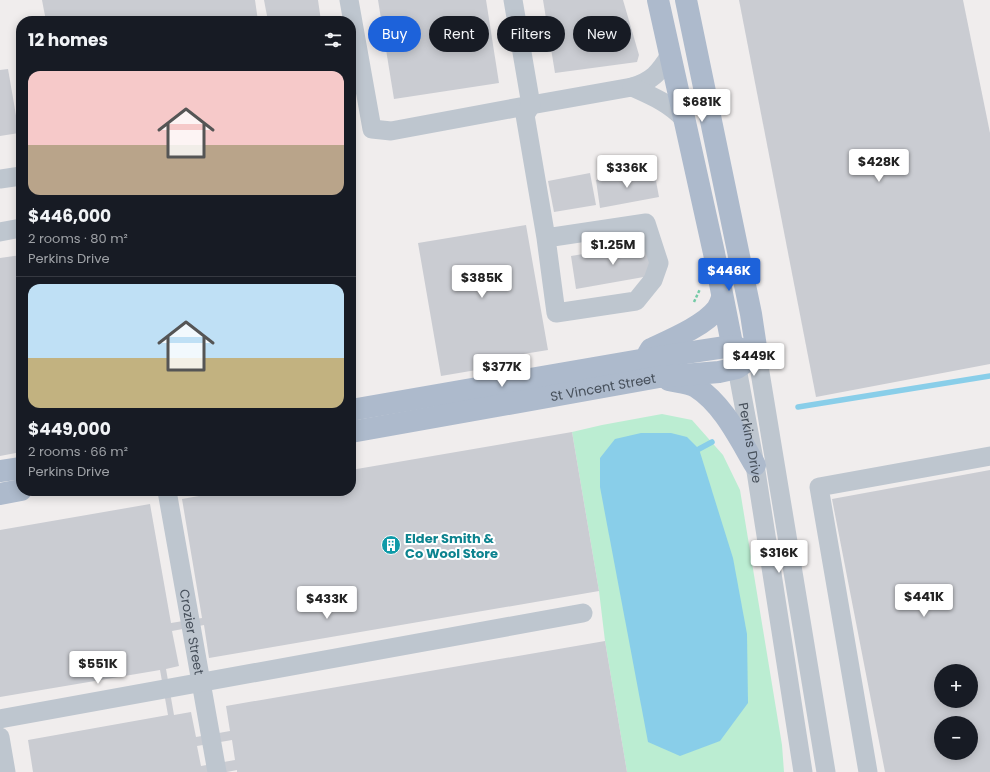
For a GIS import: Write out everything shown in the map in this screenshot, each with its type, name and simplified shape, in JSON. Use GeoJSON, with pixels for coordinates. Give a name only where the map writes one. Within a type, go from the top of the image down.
{"type":"FeatureCollection","features":[{"type":"Feature","properties":{"kind":"main road","name":"Perkins Drive"},"geometry":{"type":"LineString","coordinates":[[658,0],[737,368]]}},
{"type":"Feature","properties":{"kind":"main road","name":"Perkins Drive"},"geometry":{"type":"LineString","coordinates":[[686,0],[735,232],[757,354]]}},
{"type":"Feature","properties":{"kind":"main road"},"geometry":{"type":"LineString","coordinates":[[646,359],[651,349],[684,334],[708,317],[717,309],[722,298]]}},
{"type":"Feature","properties":{"kind":"main road"},"geometry":{"type":"LineString","coordinates":[[732,346],[757,354]]}},
{"type":"Feature","properties":{"kind":"main road","name":"St Vincent Street"},"geometry":{"type":"LineString","coordinates":[[356,409],[646,359],[732,346]]}},
{"type":"Feature","properties":{"kind":"main road","name":"St Vincent Street"},"geometry":{"type":"LineString","coordinates":[[356,431],[659,377],[719,372],[737,368],[757,354]]}},
{"type":"Feature","properties":{"kind":"main road"},"geometry":{"type":"LineString","coordinates":[[659,377],[694,386],[711,399],[730,424],[755,465]]}},
{"type":"Feature","properties":{"kind":"main road"},"geometry":{"type":"LineString","coordinates":[[0,471],[16,469]]}},
{"type":"Feature","properties":{"kind":"main road"},"geometry":{"type":"LineString","coordinates":[[0,494],[16,491]]}},
{"type":"Feature","properties":{"kind":"street"},"geometry":{"type":"LineString","coordinates":[[349,0],[352,16]]}},
{"type":"Feature","properties":{"kind":"street"},"geometry":{"type":"LineString","coordinates":[[514,0],[531,105],[525,115],[546,238],[556,313],[636,301],[653,280],[658,263],[646,223],[546,238]]}},
{"type":"Feature","properties":{"kind":"street"},"geometry":{"type":"LineString","coordinates":[[356,39],[372,129],[391,131],[632,87],[646,83],[662,68],[670,55]]}},
{"type":"Feature","properties":{"kind":"street"},"geometry":{"type":"LineString","coordinates":[[632,87],[660,100],[675,110],[684,119]]}},
{"type":"Feature","properties":{"kind":"street"},"geometry":{"type":"LineString","coordinates":[[0,179],[16,177]]}},
{"type":"Feature","properties":{"kind":"street"},"geometry":{"type":"LineString","coordinates":[[0,232],[16,229]]}},
{"type":"Feature","properties":{"kind":"street","name":"Perkins Drive"},"geometry":{"type":"LineString","coordinates":[[757,354],[826,772]]}},
{"type":"Feature","properties":{"kind":"street","name":"Perkins Drive"},"geometry":{"type":"LineString","coordinates":[[737,368],[755,465],[803,772]]}},
{"type":"Feature","properties":{"kind":"street"},"geometry":{"type":"LineString","coordinates":[[868,772],[820,487],[990,456]]}},
{"type":"Feature","properties":{"kind":"street","name":"Crozier Street"},"geometry":{"type":"LineString","coordinates":[[168,496],[217,772]]}},
{"type":"Feature","properties":{"kind":"street"},"geometry":{"type":"LineString","coordinates":[[0,719],[201,681],[583,613]]}},
{"type":"Feature","properties":{"kind":"street"},"geometry":{"type":"LineString","coordinates":[[0,737],[6,772]]}},
{"type":"Feature","properties":{"kind":"green space"},"geometry":{"type":"Polygon","coordinates":[[[662,414],[692,420],[723,455],[740,490],[782,745],[784,772],[627,772],[605,641],[599,591],[572,432],[662,414]]]}},
{"type":"Feature","properties":{"kind":"water"},"geometry":{"type":"Polygon","coordinates":[[[641,433],[671,433],[687,437],[699,449],[733,558],[747,634],[748,703],[720,741],[680,756],[648,742],[600,487],[600,458],[615,439],[641,433]]]}},
{"type":"Feature","properties":{"kind":"building"},"geometry":{"type":"Polygon","coordinates":[[[42,0],[255,0],[257,16],[45,16],[42,0]]]}},
{"type":"Feature","properties":{"kind":"building"},"geometry":{"type":"Polygon","coordinates":[[[264,0],[318,0],[320,16],[267,16],[264,0]]]}},
{"type":"Feature","properties":{"kind":"building"},"geometry":{"type":"Polygon","coordinates":[[[378,0],[486,0],[489,16],[429,16],[429,52],[489,52],[489,19],[499,83],[394,99],[386,52],[421,52],[421,16],[381,16],[378,0]]]}},
{"type":"Feature","properties":{"kind":"building"},"geometry":{"type":"Polygon","coordinates":[[[543,0],[623,0],[628,16],[573,16],[573,52],[631,52],[631,28],[639,55],[637,62],[555,73],[552,52],[565,52],[565,16],[546,16],[543,0]]]}},
{"type":"Feature","properties":{"kind":"building"},"geometry":{"type":"Polygon","coordinates":[[[739,0],[963,0],[990,133],[990,364],[816,397],[739,0]]]}},
{"type":"Feature","properties":{"kind":"building"},"geometry":{"type":"Polygon","coordinates":[[[8,69],[16,116],[16,133],[0,136],[0,70],[8,69]]]}},
{"type":"Feature","properties":{"kind":"building"},"geometry":{"type":"Polygon","coordinates":[[[654,170],[659,197],[600,208],[596,180],[654,170]]]}},
{"type":"Feature","properties":{"kind":"building"},"geometry":{"type":"Polygon","coordinates":[[[590,173],[596,205],[554,212],[548,181],[590,173]]]}},
{"type":"Feature","properties":{"kind":"building"},"geometry":{"type":"Polygon","coordinates":[[[526,225],[548,350],[499,358],[500,366],[441,376],[418,243],[526,225]]]}},
{"type":"Feature","properties":{"kind":"building"},"geometry":{"type":"Polygon","coordinates":[[[649,243],[655,275],[576,289],[571,256],[649,243]]]}},
{"type":"Feature","properties":{"kind":"building"},"geometry":{"type":"Polygon","coordinates":[[[16,256],[16,453],[0,456],[0,258],[16,256]]]}},
{"type":"Feature","properties":{"kind":"building"},"geometry":{"type":"Polygon","coordinates":[[[572,432],[599,591],[209,658],[204,625],[172,631],[179,666],[166,669],[174,715],[191,712],[196,737],[230,731],[226,706],[605,641],[627,772],[237,772],[237,770],[227,772],[33,772],[28,740],[168,715],[160,670],[0,697],[0,530],[150,504],[171,623],[202,618],[182,499],[199,496],[356,496],[356,469],[572,432]],[[232,740],[197,746],[201,766],[235,760],[232,740]]]}},
{"type":"Feature","properties":{"kind":"building"},"geometry":{"type":"Polygon","coordinates":[[[990,470],[990,772],[885,772],[832,499],[990,470]]]}},
{"type":"Feature","properties":{"kind":"waterway"},"geometry":{"type":"LineString","coordinates":[[798,407],[990,376]]}},
{"type":"Feature","properties":{"kind":"waterway"},"geometry":{"type":"LineString","coordinates":[[699,449],[712,442]]}},
{"type":"Feature","properties":{"kind":"place","name":"Elder Smith & Co Wool Store"},"geometry":{"type":"Point","coordinates":[391,545]}}]}
